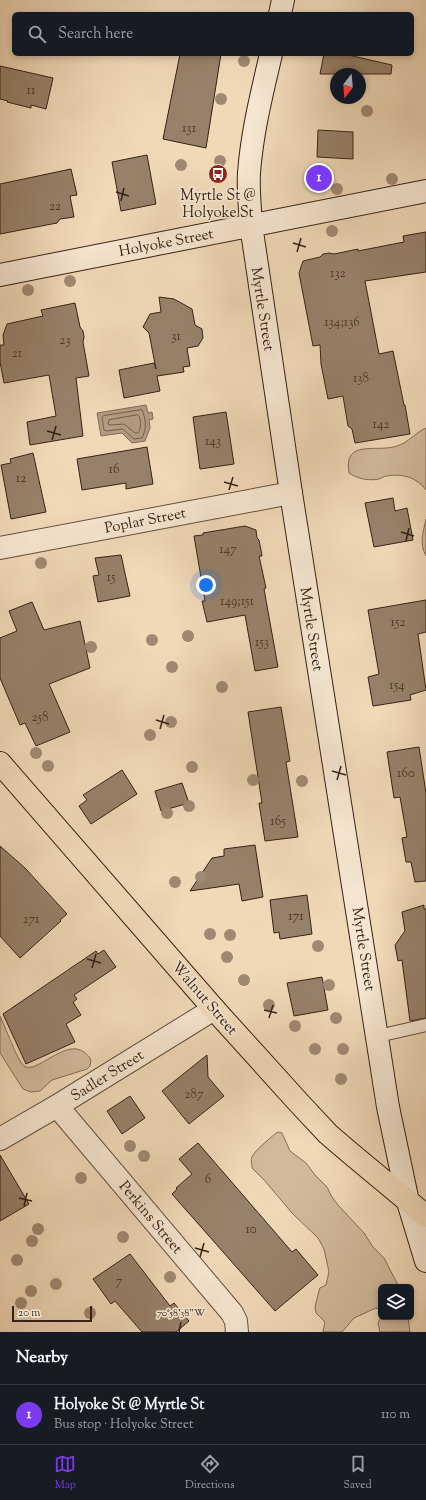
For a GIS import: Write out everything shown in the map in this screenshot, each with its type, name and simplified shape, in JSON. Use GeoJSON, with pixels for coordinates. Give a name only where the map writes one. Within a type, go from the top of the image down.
{"type":"FeatureCollection","features":[{"type":"Feature","properties":{"kind":"main road"},"geometry":{"type":"LineString","coordinates":[[280,12],[283,0]]}},
{"type":"Feature","properties":{"kind":"main road","name":"Myrtle Street"},"geometry":{"type":"LineString","coordinates":[[271,56],[251,152],[249,178],[251,225],[291,493],[378,1036],[388,1107],[408,1202],[426,1261]]}},
{"type":"Feature","properties":{"kind":"main road","name":"Holyoke Street"},"geometry":{"type":"LineString","coordinates":[[0,275],[426,191]]}},
{"type":"Feature","properties":{"kind":"main road","name":"Poplar Street"},"geometry":{"type":"LineString","coordinates":[[0,548],[291,493]]}},
{"type":"Feature","properties":{"kind":"main road","name":"Walnut Street"},"geometry":{"type":"LineString","coordinates":[[0,763],[214,1009],[328,1134],[426,1216]]}},
{"type":"Feature","properties":{"kind":"main road","name":"Sadler Street"},"geometry":{"type":"LineString","coordinates":[[0,1139],[57,1106],[214,1009]]}},
{"type":"Feature","properties":{"kind":"main road","name":"Perkins Street"},"geometry":{"type":"LineString","coordinates":[[57,1106],[232,1313],[236,1321],[237,1332]]}},
{"type":"Feature","properties":{"kind":"lane"},"geometry":{"type":"LineString","coordinates":[[378,1036],[426,1025]]}},
{"type":"Feature","properties":{"kind":"shaded area"},"geometry":{"type":"Polygon","coordinates":[[[426,428],[426,490],[419,482],[409,477],[393,475],[385,476],[379,479],[367,480],[349,473],[349,462],[351,455],[356,451],[363,449],[389,448],[401,445],[426,428]]]}},
{"type":"Feature","properties":{"kind":"shaded area"},"geometry":{"type":"Polygon","coordinates":[[[426,519],[426,556],[422,542],[426,519]]]}},
{"type":"Feature","properties":{"kind":"shaded area"},"geometry":{"type":"Polygon","coordinates":[[[0,1016],[21,1063],[24,1066],[36,1066],[60,1053],[76,1049],[84,1052],[89,1057],[91,1061],[90,1066],[87,1069],[52,1080],[40,1091],[31,1092],[23,1089],[0,1053],[0,1016]]]}},
{"type":"Feature","properties":{"kind":"shaded area"},"geometry":{"type":"Polygon","coordinates":[[[278,1132],[282,1133],[290,1151],[306,1163],[327,1187],[338,1205],[364,1233],[373,1247],[384,1258],[397,1284],[378,1284],[378,1309],[376,1308],[354,1318],[342,1332],[323,1332],[325,1322],[316,1313],[315,1307],[319,1291],[320,1288],[326,1285],[329,1272],[324,1249],[318,1238],[292,1213],[252,1168],[251,1160],[253,1155],[278,1132]]]}},
{"type":"Feature","properties":{"kind":"shaded area"},"geometry":{"type":"Polygon","coordinates":[[[380,1320],[408,1320],[410,1332],[380,1332],[378,1323],[380,1320]]]}},
{"type":"Feature","properties":{"kind":"water"},"geometry":{"type":"Polygon","coordinates":[[[146,405],[148,413],[152,412],[153,419],[149,420],[150,428],[145,441],[132,443],[122,433],[101,436],[97,413],[146,405]]]}},
{"type":"Feature","properties":{"kind":"building"},"geometry":{"type":"Polygon","coordinates":[[[180,56],[221,56],[206,148],[163,139],[180,56]]]}},
{"type":"Feature","properties":{"kind":"building"},"geometry":{"type":"Polygon","coordinates":[[[324,56],[353,56],[392,65],[391,74],[366,74],[366,68],[330,68],[330,74],[320,74],[324,56]]]}},
{"type":"Feature","properties":{"kind":"building"},"geometry":{"type":"Polygon","coordinates":[[[0,66],[53,78],[46,109],[31,105],[31,108],[0,99],[0,66]]]}},
{"type":"Feature","properties":{"kind":"building"},"geometry":{"type":"Polygon","coordinates":[[[318,130],[353,132],[353,159],[317,157],[318,130]]]}},
{"type":"Feature","properties":{"kind":"building"},"geometry":{"type":"Polygon","coordinates":[[[147,155],[156,204],[121,211],[112,162],[147,155]]]}},
{"type":"Feature","properties":{"kind":"building"},"geometry":{"type":"Polygon","coordinates":[[[71,169],[77,195],[70,196],[74,217],[60,219],[57,223],[0,234],[0,184],[71,169]]]}},
{"type":"Feature","properties":{"kind":"building"},"geometry":{"type":"Polygon","coordinates":[[[426,232],[426,272],[365,281],[379,354],[393,351],[410,434],[355,443],[352,429],[348,426],[343,396],[328,399],[321,364],[320,345],[313,346],[299,273],[303,261],[320,257],[323,254],[334,254],[358,249],[358,251],[404,242],[403,236],[426,232]]]}},
{"type":"Feature","properties":{"kind":"building"},"geometry":{"type":"Polygon","coordinates":[[[159,297],[174,299],[192,309],[195,325],[202,329],[203,338],[198,346],[187,348],[190,366],[183,367],[184,372],[157,376],[160,391],[124,398],[119,370],[154,363],[156,369],[149,333],[143,327],[150,314],[161,312],[159,297]]]}},
{"type":"Feature","properties":{"kind":"building"},"geometry":{"type":"Polygon","coordinates":[[[75,303],[80,327],[83,331],[83,342],[89,376],[76,378],[83,436],[30,445],[27,422],[56,416],[49,375],[4,383],[0,362],[0,345],[4,345],[3,335],[7,324],[43,316],[41,310],[75,303]]]}},
{"type":"Feature","properties":{"kind":"building"},"geometry":{"type":"Polygon","coordinates":[[[226,412],[234,464],[200,469],[193,417],[226,412]]]}},
{"type":"Feature","properties":{"kind":"building"},"geometry":{"type":"Polygon","coordinates":[[[147,447],[153,484],[126,489],[126,483],[82,490],[77,459],[147,447]]]}},
{"type":"Feature","properties":{"kind":"building"},"geometry":{"type":"Polygon","coordinates":[[[33,453],[46,512],[11,519],[1,465],[11,463],[10,459],[33,453]]]}},
{"type":"Feature","properties":{"kind":"building"},"geometry":{"type":"Polygon","coordinates":[[[393,498],[395,511],[407,508],[413,540],[374,547],[365,503],[393,498]]]}},
{"type":"Feature","properties":{"kind":"building"},"geometry":{"type":"Polygon","coordinates":[[[245,526],[256,530],[257,538],[259,540],[262,556],[259,556],[266,588],[264,589],[278,667],[255,671],[245,615],[207,622],[202,601],[205,601],[194,536],[203,535],[203,533],[245,526]]]}},
{"type":"Feature","properties":{"kind":"building"},"geometry":{"type":"Polygon","coordinates":[[[121,555],[130,596],[98,602],[93,576],[99,575],[95,558],[121,555]]]}},
{"type":"Feature","properties":{"kind":"building"},"geometry":{"type":"Polygon","coordinates":[[[426,600],[426,632],[418,634],[426,690],[410,695],[411,700],[373,706],[368,677],[379,674],[368,610],[426,600]]]}},
{"type":"Feature","properties":{"kind":"building"},"geometry":{"type":"Polygon","coordinates":[[[32,602],[44,630],[80,621],[90,668],[49,684],[70,732],[36,746],[25,723],[20,725],[0,678],[0,638],[17,631],[9,611],[32,602]]]}},
{"type":"Feature","properties":{"kind":"building"},"geometry":{"type":"Polygon","coordinates":[[[281,707],[290,761],[286,762],[298,837],[265,841],[259,803],[262,803],[248,712],[281,707]]]}},
{"type":"Feature","properties":{"kind":"building"},"geometry":{"type":"Polygon","coordinates":[[[419,747],[426,793],[426,881],[415,882],[411,862],[406,862],[402,838],[407,837],[400,797],[394,798],[387,752],[419,747]]]}},
{"type":"Feature","properties":{"kind":"building"},"geometry":{"type":"Polygon","coordinates":[[[122,770],[137,794],[91,824],[79,806],[87,800],[83,795],[122,770]]]}},
{"type":"Feature","properties":{"kind":"building"},"geometry":{"type":"Polygon","coordinates":[[[182,783],[189,803],[161,811],[155,791],[182,783]]]}},
{"type":"Feature","properties":{"kind":"building"},"geometry":{"type":"Polygon","coordinates":[[[255,845],[263,897],[242,901],[239,884],[190,891],[212,858],[224,856],[224,849],[255,845]]]}},
{"type":"Feature","properties":{"kind":"building"},"geometry":{"type":"Polygon","coordinates":[[[0,846],[25,868],[67,914],[20,958],[0,936],[0,846]]]}},
{"type":"Feature","properties":{"kind":"building"},"geometry":{"type":"Polygon","coordinates":[[[307,895],[312,934],[280,939],[279,932],[274,933],[270,900],[307,895]]]}},
{"type":"Feature","properties":{"kind":"building"},"geometry":{"type":"Polygon","coordinates":[[[424,905],[424,909],[426,909],[426,1018],[410,1021],[402,960],[398,961],[395,945],[405,931],[402,912],[424,905]]]}},
{"type":"Feature","properties":{"kind":"building"},"geometry":{"type":"Polygon","coordinates":[[[104,950],[116,967],[74,995],[77,999],[73,1002],[81,1015],[66,1024],[75,1042],[26,1064],[3,1014],[96,951],[98,954],[104,950]]]}},
{"type":"Feature","properties":{"kind":"building"},"geometry":{"type":"Polygon","coordinates":[[[322,977],[328,1010],[294,1016],[287,983],[322,977]]]}},
{"type":"Feature","properties":{"kind":"building"},"geometry":{"type":"Polygon","coordinates":[[[207,1055],[208,1077],[224,1096],[189,1124],[162,1091],[207,1055]]]}},
{"type":"Feature","properties":{"kind":"building"},"geometry":{"type":"Polygon","coordinates":[[[130,1096],[145,1118],[122,1134],[107,1111],[130,1096]]]}},
{"type":"Feature","properties":{"kind":"building"},"geometry":{"type":"Polygon","coordinates":[[[198,1143],[292,1252],[296,1249],[318,1275],[275,1311],[172,1194],[177,1189],[176,1188],[192,1174],[179,1159],[198,1143]]]}},
{"type":"Feature","properties":{"kind":"building"},"geometry":{"type":"Polygon","coordinates":[[[0,1155],[29,1204],[0,1221],[0,1155]]]}},
{"type":"Feature","properties":{"kind":"building"},"geometry":{"type":"Polygon","coordinates":[[[130,1254],[170,1306],[174,1303],[189,1321],[176,1332],[142,1332],[115,1301],[111,1304],[93,1279],[130,1254]]]}},
{"type":"Feature","properties":{"kind":"place","name":"Myrtle St @ Holyoke St"},"geometry":{"type":"Point","coordinates":[218,174]}},
{"type":"Feature","properties":{"kind":"place","name":"Holyoke St @ Myrtle St"},"geometry":{"type":"Point","coordinates":[319,178]}}]}
